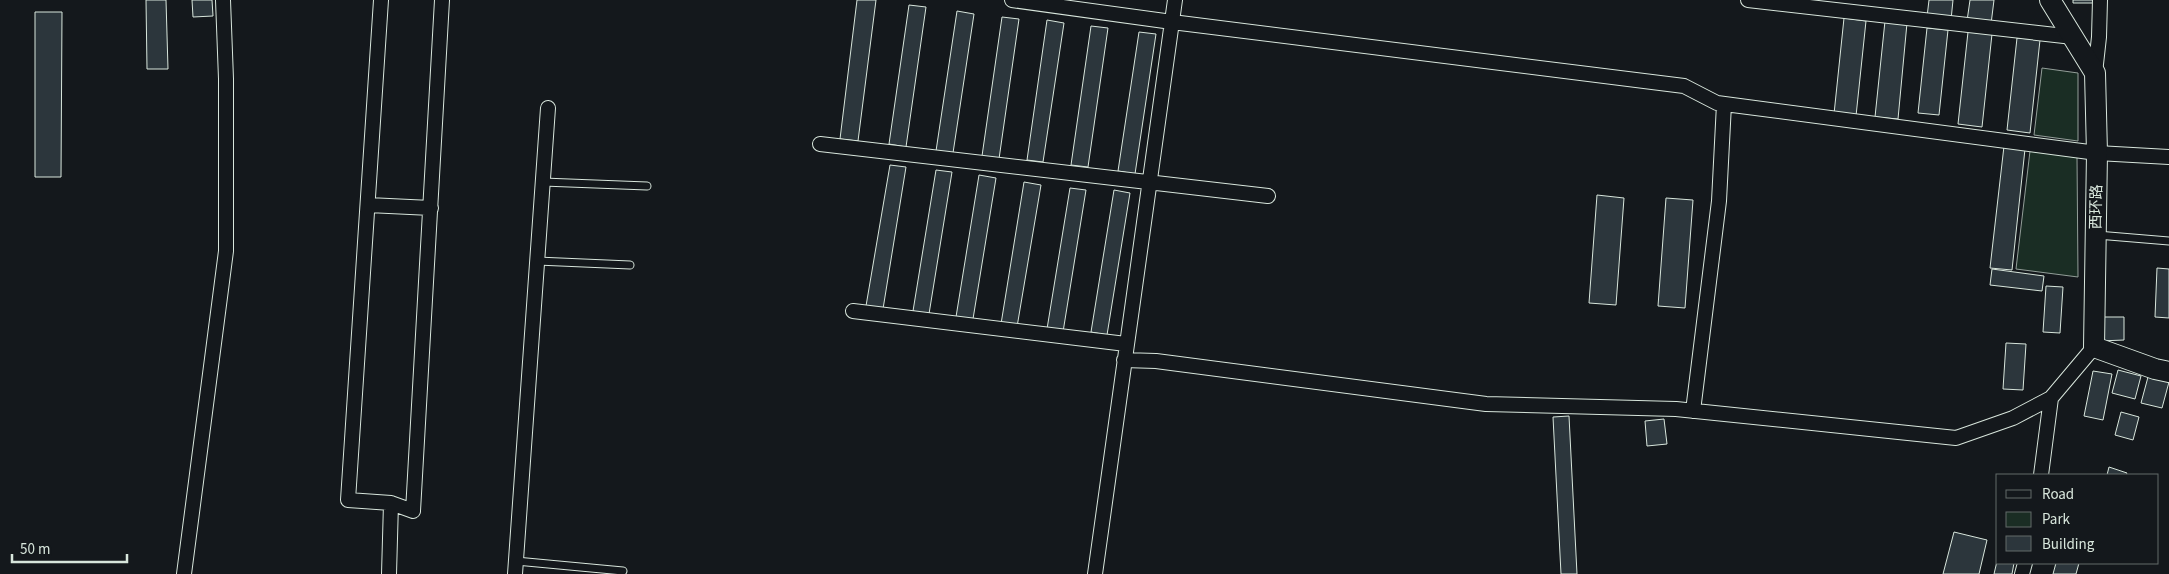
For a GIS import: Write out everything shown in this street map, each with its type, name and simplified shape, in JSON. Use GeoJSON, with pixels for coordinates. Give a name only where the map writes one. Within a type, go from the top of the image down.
{"type":"FeatureCollection","features":[{"type":"Feature","properties":{"kind":"main road"},"geometry":{"type":"LineString","coordinates":[[2050,0],[2095,73]]}},
{"type":"Feature","properties":{"kind":"main road","name":"西环路"},"geometry":{"type":"LineString","coordinates":[[2094,347],[2097,152],[2095,73]]}},
{"type":"Feature","properties":{"kind":"main road"},"geometry":{"type":"LineString","coordinates":[[2094,347],[2155,369],[2169,372]]}},
{"type":"Feature","properties":{"kind":"street"},"geometry":{"type":"LineString","coordinates":[[184,574],[226,251],[226,79],[223,0]]}},
{"type":"Feature","properties":{"kind":"street"},"geometry":{"type":"LineString","coordinates":[[381,0],[348,500],[391,503],[413,511],[442,0]]}},
{"type":"Feature","properties":{"kind":"street"},"geometry":{"type":"LineString","coordinates":[[1012,0],[1172,22],[1684,86],[1717,103],[1724,104],[2097,152],[2169,157]]}},
{"type":"Feature","properties":{"kind":"street"},"geometry":{"type":"LineString","coordinates":[[1094,574],[1175,0]]}},
{"type":"Feature","properties":{"kind":"street"},"geometry":{"type":"LineString","coordinates":[[1748,0],[2073,38]]}},
{"type":"Feature","properties":{"kind":"street"},"geometry":{"type":"LineString","coordinates":[[2095,73],[2099,37],[2100,0]]}},
{"type":"Feature","properties":{"kind":"street"},"geometry":{"type":"LineString","coordinates":[[1693,411],[1719,201],[1724,104]]}},
{"type":"Feature","properties":{"kind":"street"},"geometry":{"type":"LineString","coordinates":[[515,567],[548,108]]}},
{"type":"Feature","properties":{"kind":"street"},"geometry":{"type":"LineString","coordinates":[[820,144],[1149,180],[1268,196]]}},
{"type":"Feature","properties":{"kind":"street"},"geometry":{"type":"LineString","coordinates":[[368,205],[431,208]]}},
{"type":"Feature","properties":{"kind":"street"},"geometry":{"type":"LineString","coordinates":[[853,310],[1126,344]]}},
{"type":"Feature","properties":{"kind":"street"},"geometry":{"type":"LineString","coordinates":[[1124,360],[1156,361],[1486,404],[1693,411],[1956,438],[2012,418],[2051,398],[2094,347]]}},
{"type":"Feature","properties":{"kind":"street"},"geometry":{"type":"LineString","coordinates":[[2041,474],[2051,398]]}},
{"type":"Feature","properties":{"kind":"street"},"geometry":{"type":"LineString","coordinates":[[389,574],[391,503]]}},
{"type":"Feature","properties":{"kind":"lane"},"geometry":{"type":"LineString","coordinates":[[543,182],[646,186]]}},
{"type":"Feature","properties":{"kind":"lane"},"geometry":{"type":"LineString","coordinates":[[2096,235],[2169,241]]}},
{"type":"Feature","properties":{"kind":"lane"},"geometry":{"type":"LineString","coordinates":[[537,261],[630,265]]}},
{"type":"Feature","properties":{"kind":"lane"},"geometry":{"type":"LineString","coordinates":[[515,567],[623,571]]}},
{"type":"Feature","properties":{"kind":"green space"},"geometry":{"type":"Polygon","coordinates":[[[2042,68],[2078,73],[2078,141],[2034,135],[2042,68]]]}},
{"type":"Feature","properties":{"kind":"green space"},"geometry":{"type":"Polygon","coordinates":[[[2030,151],[2077,157],[2078,277],[2016,269],[2030,151]]]}},
{"type":"Feature","properties":{"kind":"building"},"geometry":{"type":"Polygon","coordinates":[[[146,0],[166,0],[168,69],[147,69],[146,0]]]}},
{"type":"Feature","properties":{"kind":"building"},"geometry":{"type":"Polygon","coordinates":[[[192,0],[212,0],[213,16],[193,17],[192,0]]]}},
{"type":"Feature","properties":{"kind":"building"},"geometry":{"type":"Polygon","coordinates":[[[857,0],[876,0],[858,141],[840,139],[857,0]]]}},
{"type":"Feature","properties":{"kind":"building"},"geometry":{"type":"Polygon","coordinates":[[[1929,0],[1953,0],[1951,20],[1927,17],[1929,0]]]}},
{"type":"Feature","properties":{"kind":"building"},"geometry":{"type":"Polygon","coordinates":[[[1970,0],[1994,0],[1991,24],[1967,21],[1970,0]]]}},
{"type":"Feature","properties":{"kind":"building"},"geometry":{"type":"Polygon","coordinates":[[[2073,0],[2094,0],[2094,3],[2073,3],[2073,0]]]}},
{"type":"Feature","properties":{"kind":"building"},"geometry":{"type":"Polygon","coordinates":[[[909,5],[926,7],[906,147],[889,144],[909,5]]]}},
{"type":"Feature","properties":{"kind":"building"},"geometry":{"type":"Polygon","coordinates":[[[957,11],[974,14],[953,153],[936,151],[957,11]]]}},
{"type":"Feature","properties":{"kind":"building"},"geometry":{"type":"Polygon","coordinates":[[[35,12],[62,12],[61,177],[35,177],[35,12]]]}},
{"type":"Feature","properties":{"kind":"building"},"geometry":{"type":"Polygon","coordinates":[[[1002,17],[1019,19],[999,159],[982,156],[1002,17]]]}},
{"type":"Feature","properties":{"kind":"building"},"geometry":{"type":"Polygon","coordinates":[[[1844,18],[1866,21],[1856,116],[1834,114],[1844,18]]]}},
{"type":"Feature","properties":{"kind":"building"},"geometry":{"type":"Polygon","coordinates":[[[1047,20],[1064,23],[1043,162],[1027,160],[1047,20]]]}},
{"type":"Feature","properties":{"kind":"building"},"geometry":{"type":"Polygon","coordinates":[[[1885,21],[1907,23],[1898,119],[1875,117],[1885,21]]]}},
{"type":"Feature","properties":{"kind":"building"},"geometry":{"type":"Polygon","coordinates":[[[1091,26],[1108,28],[1088,167],[1071,165],[1091,26]]]}},
{"type":"Feature","properties":{"kind":"building"},"geometry":{"type":"Polygon","coordinates":[[[1927,28],[1948,30],[1939,115],[1918,113],[1927,28]]]}},
{"type":"Feature","properties":{"kind":"building"},"geometry":{"type":"Polygon","coordinates":[[[1139,32],[1156,34],[1135,174],[1118,171],[1139,32]]]}},
{"type":"Feature","properties":{"kind":"building"},"geometry":{"type":"Polygon","coordinates":[[[1968,32],[1992,34],[1982,127],[1958,124],[1968,32]]]}},
{"type":"Feature","properties":{"kind":"building"},"geometry":{"type":"Polygon","coordinates":[[[2017,38],[2040,40],[2030,133],[2007,130],[2017,38]]]}},
{"type":"Feature","properties":{"kind":"building"},"geometry":{"type":"Polygon","coordinates":[[[2004,146],[2025,149],[2012,270],[1990,268],[2004,146]]]}},
{"type":"Feature","properties":{"kind":"building"},"geometry":{"type":"Polygon","coordinates":[[[890,165],[906,167],[883,309],[866,306],[890,165]]]}},
{"type":"Feature","properties":{"kind":"building"},"geometry":{"type":"Polygon","coordinates":[[[936,170],[952,172],[929,314],[913,311],[936,170]]]}},
{"type":"Feature","properties":{"kind":"building"},"geometry":{"type":"Polygon","coordinates":[[[979,175],[996,178],[973,319],[956,317],[979,175]]]}},
{"type":"Feature","properties":{"kind":"building"},"geometry":{"type":"Polygon","coordinates":[[[1024,182],[1041,185],[1017,327],[1001,324],[1024,182]]]}},
{"type":"Feature","properties":{"kind":"building"},"geometry":{"type":"Polygon","coordinates":[[[1070,188],[1086,190],[1063,332],[1047,329],[1070,188]]]}},
{"type":"Feature","properties":{"kind":"building"},"geometry":{"type":"Polygon","coordinates":[[[1114,190],[1130,193],[1107,335],[1091,332],[1114,190]]]}},
{"type":"Feature","properties":{"kind":"building"},"geometry":{"type":"Polygon","coordinates":[[[1597,195],[1624,198],[1616,305],[1589,303],[1597,195]]]}},
{"type":"Feature","properties":{"kind":"building"},"geometry":{"type":"Polygon","coordinates":[[[1666,198],[1693,200],[1685,308],[1658,306],[1666,198]]]}},
{"type":"Feature","properties":{"kind":"building"},"geometry":{"type":"Polygon","coordinates":[[[2157,268],[2169,269],[2169,318],[2155,317],[2157,268]]]}},
{"type":"Feature","properties":{"kind":"building"},"geometry":{"type":"Polygon","coordinates":[[[1992,269],[2044,276],[2042,291],[1990,285],[1992,269]]]}},
{"type":"Feature","properties":{"kind":"building"},"geometry":{"type":"Polygon","coordinates":[[[2046,286],[2063,287],[2060,333],[2043,332],[2046,286]]]}},
{"type":"Feature","properties":{"kind":"building"},"geometry":{"type":"Polygon","coordinates":[[[2100,317],[2124,317],[2124,340],[2100,341],[2100,317]]]}},
{"type":"Feature","properties":{"kind":"building"},"geometry":{"type":"Polygon","coordinates":[[[2006,343],[2026,344],[2023,390],[2003,389],[2006,343]]]}},
{"type":"Feature","properties":{"kind":"building"},"geometry":{"type":"Polygon","coordinates":[[[2118,370],[2141,376],[2135,399],[2112,393],[2118,370]]]}},
{"type":"Feature","properties":{"kind":"building"},"geometry":{"type":"Polygon","coordinates":[[[2093,371],[2112,374],[2103,420],[2084,416],[2093,371]]]}},
{"type":"Feature","properties":{"kind":"building"},"geometry":{"type":"Polygon","coordinates":[[[2148,377],[2169,382],[2162,408],[2141,403],[2148,377]]]}},
{"type":"Feature","properties":{"kind":"building"},"geometry":{"type":"Polygon","coordinates":[[[2121,412],[2139,417],[2133,440],[2115,435],[2121,412]]]}},
{"type":"Feature","properties":{"kind":"building"},"geometry":{"type":"Polygon","coordinates":[[[1569,416],[1577,574],[1561,574],[1553,417],[1569,416]]]}},
{"type":"Feature","properties":{"kind":"building"},"geometry":{"type":"Polygon","coordinates":[[[1664,419],[1667,444],[1647,446],[1645,421],[1664,419]]]}},
{"type":"Feature","properties":{"kind":"building"},"geometry":{"type":"Polygon","coordinates":[[[2109,467],[2127,473],[2126,474],[2107,474],[2109,467]]]}},
{"type":"Feature","properties":{"kind":"building"},"geometry":{"type":"Polygon","coordinates":[[[1954,532],[1987,540],[1979,574],[1943,574],[1954,532]]]}},
{"type":"Feature","properties":{"kind":"building"},"geometry":{"type":"Polygon","coordinates":[[[1996,564],[2014,564],[2012,574],[1994,574],[1996,564]]]}},
{"type":"Feature","properties":{"kind":"building"},"geometry":{"type":"Polygon","coordinates":[[[2056,564],[2079,564],[2076,574],[2053,574],[2056,564]]]}}]}
